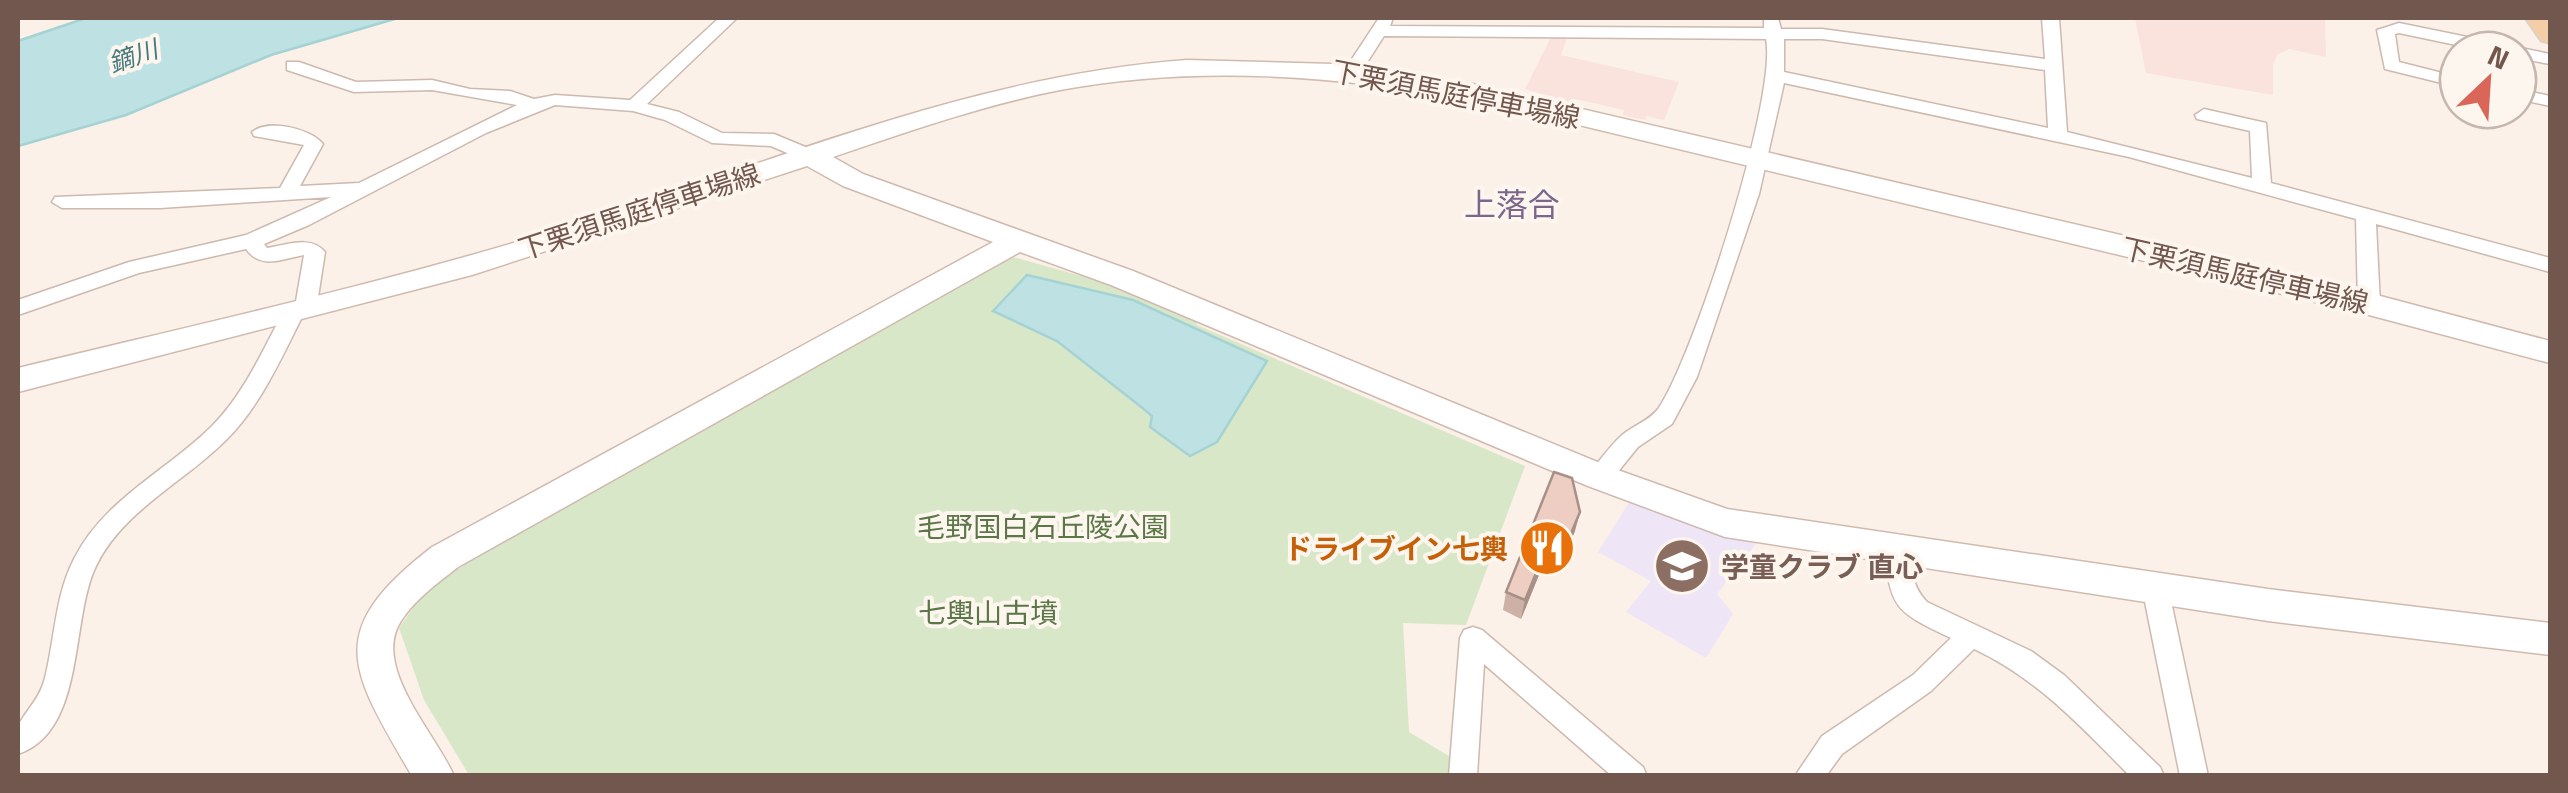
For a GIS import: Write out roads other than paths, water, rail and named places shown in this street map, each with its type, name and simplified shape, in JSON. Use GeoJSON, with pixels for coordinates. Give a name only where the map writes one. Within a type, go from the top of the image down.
{"type":"FeatureCollection","features":[{"type":"Feature","properties":{"kind":"main road"},"geometry":{"type":"LineString","coordinates":[[2538,18],[2550,36]]}},
{"type":"Feature","properties":{"kind":"main road","name":"下栗須馬庭停車場線"},"geometry":{"type":"LineString","coordinates":[[18,380],[299,312],[524,250],[1011,92],[1088,78],[1230,66],[1353,71],[1493,96],[2370,304],[2550,352]]}},
{"type":"Feature","properties":{"kind":"main road"},"geometry":{"type":"LineString","coordinates":[[808,155],[853,180],[1019,238],[1600,477],[1724,522],[2268,606],[2550,639]]}},
{"type":"Feature","properties":{"kind":"main road"},"geometry":{"type":"LineString","coordinates":[[434,776],[379,681],[372,646],[382,612],[408,583],[445,557],[1019,238]]}},
{"type":"Feature","properties":{"kind":"street"},"geometry":{"type":"LineString","coordinates":[[634,106],[728,18]]}},
{"type":"Feature","properties":{"kind":"street"},"geometry":{"type":"LineString","coordinates":[[2052,18],[2058,134]]}},
{"type":"Feature","properties":{"kind":"street"},"geometry":{"type":"LineString","coordinates":[[1353,71],[1382,24],[1773,25],[2056,66]]}},
{"type":"Feature","properties":{"kind":"street"},"geometry":{"type":"LineString","coordinates":[[1600,477],[1630,442],[1664,418],[1686,377],[1758,160],[1778,76],[1773,25]]}},
{"type":"Feature","properties":{"kind":"street"},"geometry":{"type":"LineString","coordinates":[[2438,36],[2398,28],[2386,30],[2391,65],[2438,77]]}},
{"type":"Feature","properties":{"kind":"street"},"geometry":{"type":"LineString","coordinates":[[292,66],[354,86],[432,85],[470,94],[510,96],[533,104]]}},
{"type":"Feature","properties":{"kind":"street"},"geometry":{"type":"LineString","coordinates":[[1778,76],[2058,134],[2550,265]]}},
{"type":"Feature","properties":{"kind":"street"},"geometry":{"type":"LineString","coordinates":[[18,308],[59,290],[136,267],[251,241],[365,189],[533,104],[576,99],[634,106],[672,116],[720,139],[774,140],[808,155]]}},
{"type":"Feature","properties":{"kind":"street"},"geometry":{"type":"LineString","coordinates":[[2204,114],[2259,127],[2262,187]]}},
{"type":"Feature","properties":{"kind":"street"},"geometry":{"type":"LineString","coordinates":[[261,132],[306,137],[314,144],[286,194]]}},
{"type":"Feature","properties":{"kind":"street"},"geometry":{"type":"LineString","coordinates":[[62,202],[160,202],[365,189]]}},
{"type":"Feature","properties":{"kind":"street"},"geometry":{"type":"LineString","coordinates":[[2366,216],[2370,304]]}},
{"type":"Feature","properties":{"kind":"street"},"geometry":{"type":"LineString","coordinates":[[18,742],[48,714],[73,586],[101,532],[220,432],[299,312],[315,252],[306,248],[262,256],[251,241]]}},
{"type":"Feature","properties":{"kind":"street"},"geometry":{"type":"LineString","coordinates":[[1896,548],[1902,592],[1918,610],[2022,659],[2054,684],[2150,776]]}},
{"type":"Feature","properties":{"kind":"street"},"geometry":{"type":"LineString","coordinates":[[2155,586],[2194,776]]}},
{"type":"Feature","properties":{"kind":"street"},"geometry":{"type":"LineString","coordinates":[[1809,776],[1832,745],[1922,683],[1971,635]]}},
{"type":"Feature","properties":{"kind":"street"},"geometry":{"type":"LineString","coordinates":[[1463,776],[1473,638],[1633,776]]}},
{"type":"Feature","properties":{"kind":"water","name":"鏑川"},"geometry":{"type":"Polygon","coordinates":[[[86,18],[398,18],[271,55],[126,115],[18,146],[18,41],[86,18]]]}},
{"type":"Feature","properties":{"kind":"water"},"geometry":{"type":"Polygon","coordinates":[[[1027,275],[1133,300],[1267,361],[1217,442],[1190,456],[1150,427],[1152,416],[1057,341],[993,311],[1027,275]]]}},
{"type":"Feature","properties":{"kind":"place","name":"ドライブイン七輿"},"geometry":{"type":"Point","coordinates":[1547,548]}},
{"type":"Feature","properties":{"kind":"place","name":"学童クラブ 直心"},"geometry":{"type":"Point","coordinates":[1682,566]}},
{"type":"Feature","properties":{"kind":"district","name":"上落合"},"geometry":{"type":"Point","coordinates":[1512,204]}},
{"type":"Feature","properties":{"kind":"park label","name":"毛野国白石丘陵公園"},"geometry":{"type":"Point","coordinates":[1043,526]}},
{"type":"Feature","properties":{"kind":"park label","name":"七輿山古墳"},"geometry":{"type":"Point","coordinates":[988,612]}}]}
